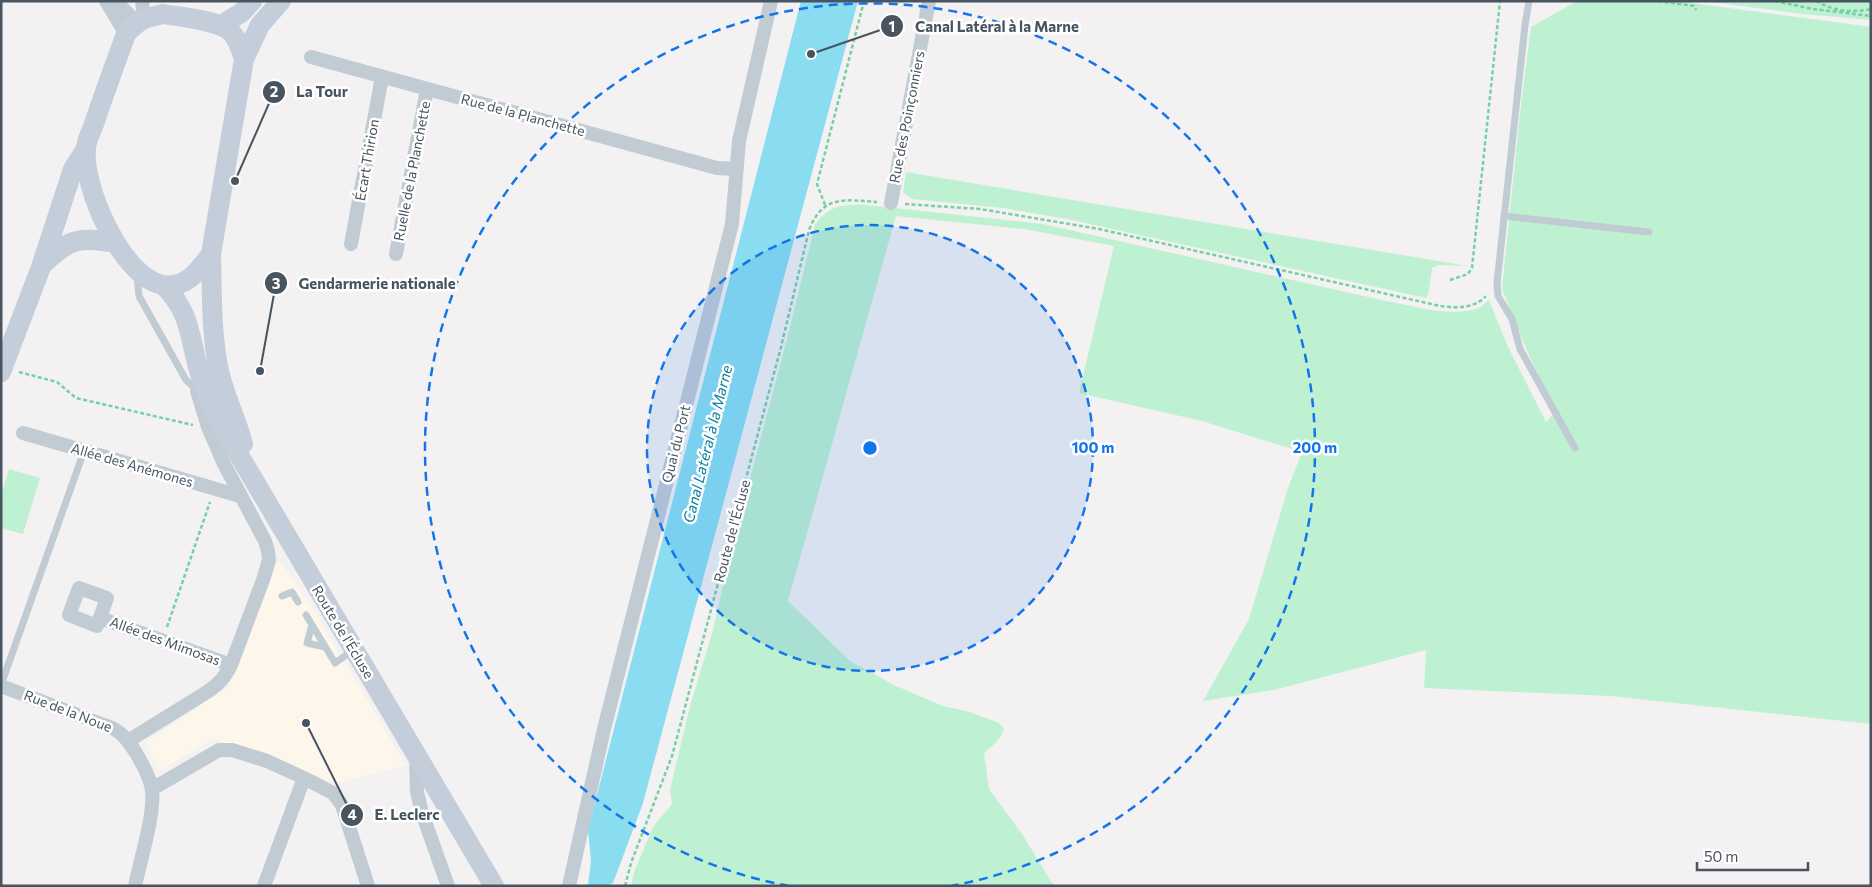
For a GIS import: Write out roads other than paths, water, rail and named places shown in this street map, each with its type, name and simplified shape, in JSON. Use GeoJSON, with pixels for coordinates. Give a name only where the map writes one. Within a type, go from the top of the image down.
{"type":"FeatureCollection","features":[{"type":"Feature","properties":{"kind":"main road"},"geometry":{"type":"LineString","coordinates":[[221,25],[241,13],[252,1]]}},
{"type":"Feature","properties":{"kind":"main road","name":"Route de l'Écluse"},"geometry":{"type":"LineString","coordinates":[[254,482],[218,366],[212,315],[211,254],[244,59],[260,26],[281,1]]}},
{"type":"Feature","properties":{"kind":"main road"},"geometry":{"type":"LineString","coordinates":[[2,370],[6,345],[41,266],[73,169],[86,149],[137,19],[163,14],[221,25],[232,33],[244,59]]}},
{"type":"Feature","properties":{"kind":"main road"},"geometry":{"type":"LineString","coordinates":[[86,149],[95,200],[115,243],[137,270],[163,285],[179,283],[196,273],[211,254]]}},
{"type":"Feature","properties":{"kind":"main road"},"geometry":{"type":"LineString","coordinates":[[41,266],[56,252],[74,241],[82,239],[115,243]]}},
{"type":"Feature","properties":{"kind":"main road","name":"Route de l'Écluse"},"geometry":{"type":"LineString","coordinates":[[163,285],[175,296],[185,315],[203,395],[494,886]]}},
{"type":"Feature","properties":{"kind":"main road"},"geometry":{"type":"LineString","coordinates":[[185,315],[212,315]]}},
{"type":"Feature","properties":{"kind":"street"},"geometry":{"type":"LineString","coordinates":[[106,1],[137,19]]}},
{"type":"Feature","properties":{"kind":"street"},"geometry":{"type":"LineString","coordinates":[[116,1],[137,19]]}},
{"type":"Feature","properties":{"kind":"street","name":"Quai du Port"},"geometry":{"type":"LineString","coordinates":[[569,886],[604,729],[732,224],[739,140],[771,1]]}},
{"type":"Feature","properties":{"kind":"street","name":"Rue des Poinçonniers"},"geometry":{"type":"LineString","coordinates":[[891,202],[929,1]]}},
{"type":"Feature","properties":{"kind":"street","name":"Rue de la Planchette"},"geometry":{"type":"LineString","coordinates":[[311,57],[717,168],[737,169]]}},
{"type":"Feature","properties":{"kind":"street","name":"Écart Thirion"},"geometry":{"type":"LineString","coordinates":[[351,244],[382,77]]}},
{"type":"Feature","properties":{"kind":"street","name":"Ruelle de la Planchette"},"geometry":{"type":"LineString","coordinates":[[396,254],[427,89]]}},
{"type":"Feature","properties":{"kind":"street"},"geometry":{"type":"LineString","coordinates":[[128,740],[219,684],[231,665],[269,560],[265,542],[232,482],[208,427],[203,395]]}},
{"type":"Feature","properties":{"kind":"street","name":"Allée des Anémones"},"geometry":{"type":"LineString","coordinates":[[23,433],[240,496]]}},
{"type":"Feature","properties":{"kind":"street","name":"Allée des Mimosas"},"geometry":{"type":"LineString","coordinates":[[100,618],[231,665]]}},
{"type":"Feature","properties":{"kind":"street","name":"Rue de la Noue"},"geometry":{"type":"LineString","coordinates":[[1,685],[112,728],[124,735],[128,740],[138,756],[152,789],[153,804],[135,886]]}},
{"type":"Feature","properties":{"kind":"street"},"geometry":{"type":"LineString","coordinates":[[152,789],[219,750],[232,750],[267,761],[333,793],[342,805],[368,886]]}},
{"type":"Feature","properties":{"kind":"street"},"geometry":{"type":"LineString","coordinates":[[416,754],[417,792],[422,813],[448,886]]}},
{"type":"Feature","properties":{"kind":"street"},"geometry":{"type":"LineString","coordinates":[[264,886],[304,778]]}},
{"type":"Feature","properties":{"kind":"lane"},"geometry":{"type":"LineString","coordinates":[[1529,1],[1504,216],[1497,283],[1498,296],[1512,319],[1520,349],[1575,448]]}},
{"type":"Feature","properties":{"kind":"lane"},"geometry":{"type":"LineString","coordinates":[[1504,216],[1649,232]]}},
{"type":"Feature","properties":{"kind":"lane"},"geometry":{"type":"LineString","coordinates":[[137,270],[139,296],[186,380],[203,395]]}},
{"type":"Feature","properties":{"kind":"lane"},"geometry":{"type":"LineString","coordinates":[[1,685],[84,451]]}},
{"type":"Feature","properties":{"kind":"lane"},"geometry":{"type":"LineString","coordinates":[[282,596],[292,592],[298,602]]}},
{"type":"Feature","properties":{"kind":"lane"},"geometry":{"type":"LineString","coordinates":[[306,616],[335,663],[354,650]]}},
{"type":"Feature","properties":{"kind":"lane"},"geometry":{"type":"LineString","coordinates":[[312,625],[307,643],[325,647]]}},
{"type":"Feature","properties":{"kind":"water"},"geometry":{"type":"Polygon","coordinates":[[[801,1],[858,1],[643,803],[613,883],[607,886],[588,886],[591,861],[588,830],[801,1]]]}},
{"type":"Feature","properties":{"kind":"place","name":"Canal Latéral à la Marne"},"geometry":{"type":"Point","coordinates":[811,54]}},
{"type":"Feature","properties":{"kind":"place","name":"La Tour"},"geometry":{"type":"Point","coordinates":[235,181]}},
{"type":"Feature","properties":{"kind":"place","name":"Gendarmerie nationale"},"geometry":{"type":"Point","coordinates":[260,371]}},
{"type":"Feature","properties":{"kind":"place","name":"E. Leclerc"},"geometry":{"type":"Point","coordinates":[306,723]}}]}
